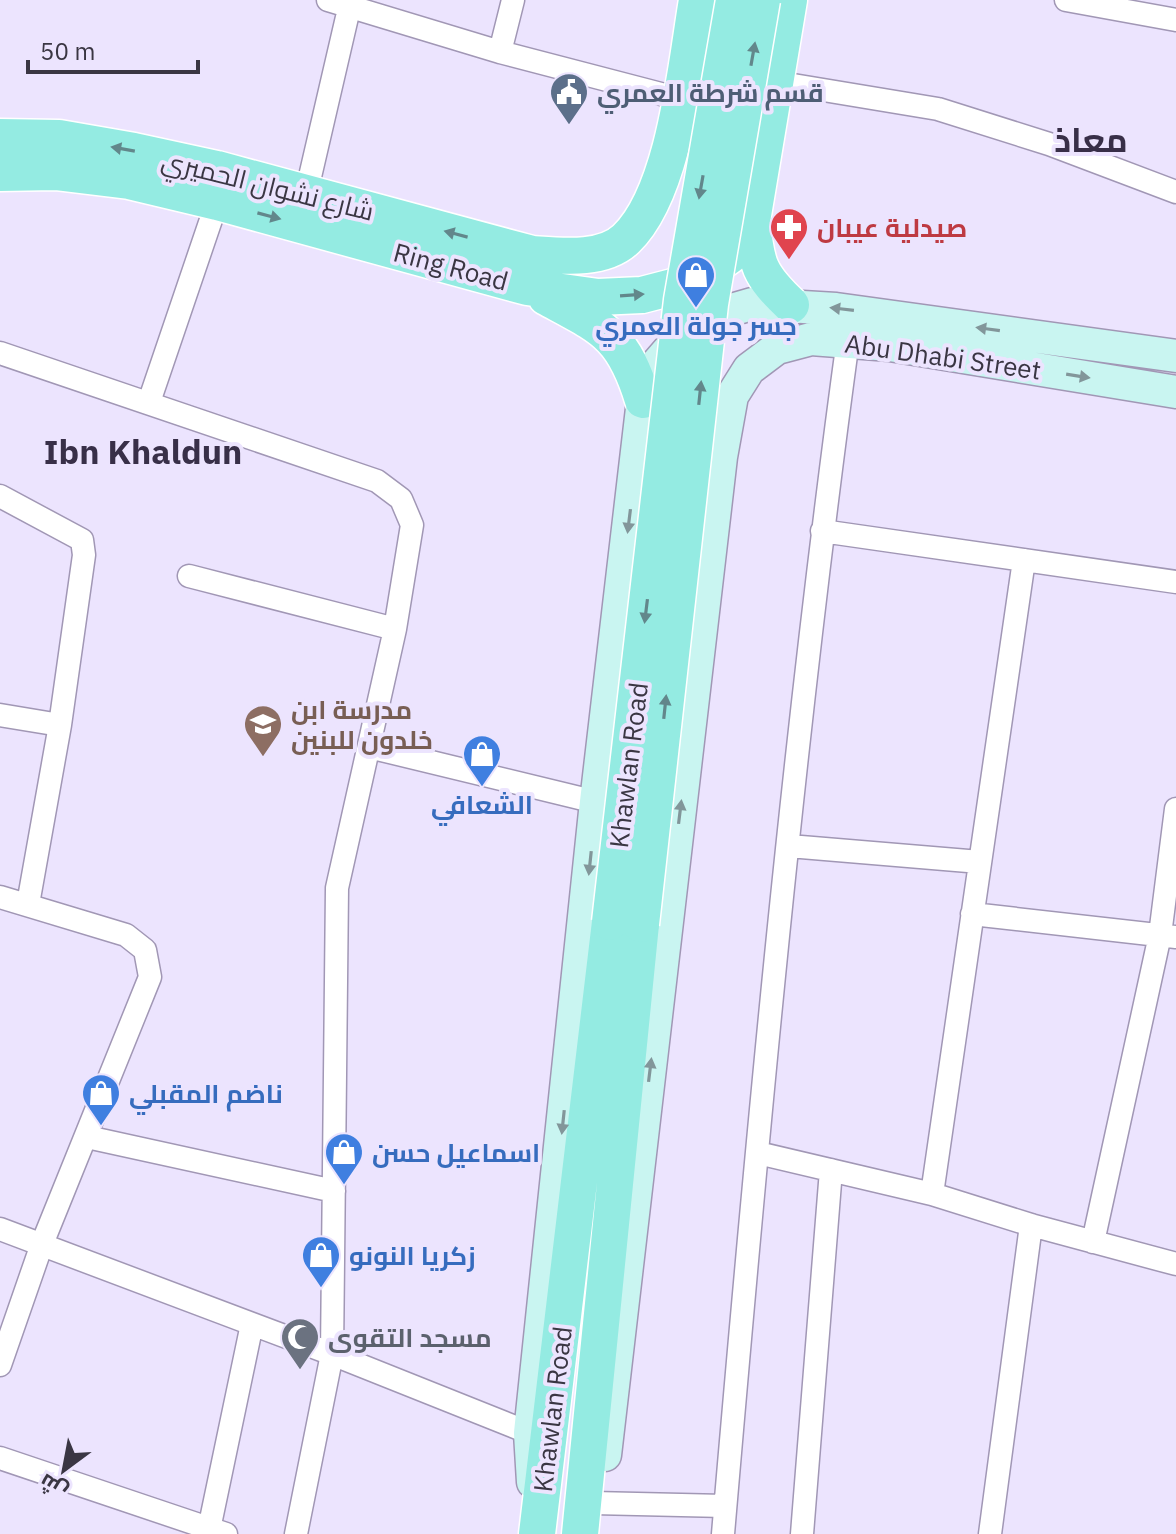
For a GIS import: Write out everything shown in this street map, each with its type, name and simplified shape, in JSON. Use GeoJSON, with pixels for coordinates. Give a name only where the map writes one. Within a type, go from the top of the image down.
{"type":"FeatureCollection","features":[{"type":"Feature","properties":{"kind":"main road"},"geometry":{"type":"LineString","coordinates":[[529,270],[567,256],[599,253],[625,240],[642,217],[668,155],[697,0]]}},
{"type":"Feature","properties":{"kind":"main road","name":"Khawlan Road"},"geometry":{"type":"LineString","coordinates":[[585,1524],[625,923],[682,300],[734,0]]}},
{"type":"Feature","properties":{"kind":"main road","name":"Khawlan Road"},"geometry":{"type":"LineString","coordinates":[[537,1533],[710,304],[762,0]]}},
{"type":"Feature","properties":{"kind":"main road"},"geometry":{"type":"LineString","coordinates":[[789,0],[752,221],[755,258],[769,284],[791,305]]}},
{"type":"Feature","properties":{"kind":"main road"},"geometry":{"type":"LineString","coordinates":[[678,108],[767,132]]}},
{"type":"Feature","properties":{"kind":"main road","name":"شارع نشوان الحميري"},"geometry":{"type":"LineString","coordinates":[[0,137],[59,138],[217,169],[306,194],[529,270]]}},
{"type":"Feature","properties":{"kind":"main road","name":"Ring Road"},"geometry":{"type":"LineString","coordinates":[[0,173],[55,172],[129,181],[529,270]]}},
{"type":"Feature","properties":{"kind":"main road"},"geometry":{"type":"LineString","coordinates":[[529,270],[598,297],[642,295],[692,282],[729,256],[752,221]]}},
{"type":"Feature","properties":{"kind":"main road"},"geometry":{"type":"LineString","coordinates":[[529,270],[619,345],[633,368],[643,400]]}},
{"type":"Feature","properties":{"kind":"main road","name":"Abu Dhabi Street"},"geometry":{"type":"LineString","coordinates":[[643,400],[656,365],[682,335],[714,315],[752,304],[791,305],[1176,392]]}},
{"type":"Feature","properties":{"kind":"main road","name":"Abu Dhabi Street"},"geometry":{"type":"LineString","coordinates":[[732,396],[749,369],[777,348],[811,339],[848,340],[892,330],[1176,356]]}},
{"type":"Feature","properties":{"kind":"main road","name":"Khawlan Road"},"geometry":{"type":"LineString","coordinates":[[585,1524],[606,1452],[721,457],[732,396]]}},
{"type":"Feature","properties":{"kind":"main road","name":"Khawlan Road"},"geometry":{"type":"LineString","coordinates":[[537,1533],[530,1433],[596,802],[643,400]]}},
{"type":"Feature","properties":{"kind":"main road"},"geometry":{"type":"LineString","coordinates":[[638,444],[721,457]]}},
{"type":"Feature","properties":{"kind":"street"},"geometry":{"type":"LineString","coordinates":[[328,0],[351,4],[678,108]]}},
{"type":"Feature","properties":{"kind":"street"},"geometry":{"type":"LineString","coordinates":[[500,52],[513,0]]}},
{"type":"Feature","properties":{"kind":"street"},"geometry":{"type":"LineString","coordinates":[[1066,0],[1115,4],[1176,20]]}},
{"type":"Feature","properties":{"kind":"street"},"geometry":{"type":"LineString","coordinates":[[306,194],[351,4]]}},
{"type":"Feature","properties":{"kind":"street"},"geometry":{"type":"LineString","coordinates":[[775,82],[938,109],[1049,144],[1176,192]]}},
{"type":"Feature","properties":{"kind":"street"},"geometry":{"type":"LineString","coordinates":[[149,402],[217,202]]}},
{"type":"Feature","properties":{"kind":"street"},"geometry":{"type":"LineString","coordinates":[[723,1534],[789,846],[822,531],[848,340]]}},
{"type":"Feature","properties":{"kind":"street"},"geometry":{"type":"LineString","coordinates":[[0,353],[377,481],[401,499],[412,525],[395,629],[337,888],[332,1354],[296,1534]]}},
{"type":"Feature","properties":{"kind":"street"},"geometry":{"type":"LineString","coordinates":[[0,496],[82,540],[84,555],[60,725],[28,904]]}},
{"type":"Feature","properties":{"kind":"street"},"geometry":{"type":"LineString","coordinates":[[822,531],[1176,582]]}},
{"type":"Feature","properties":{"kind":"street"},"geometry":{"type":"LineString","coordinates":[[932,1194],[1024,560]]}},
{"type":"Feature","properties":{"kind":"street"},"geometry":{"type":"LineString","coordinates":[[189,576],[395,629]]}},
{"type":"Feature","properties":{"kind":"street"},"geometry":{"type":"LineString","coordinates":[[0,715],[60,725]]}},
{"type":"Feature","properties":{"kind":"street"},"geometry":{"type":"LineString","coordinates":[[369,747],[596,802]]}},
{"type":"Feature","properties":{"kind":"street"},"geometry":{"type":"LineString","coordinates":[[1093,1242],[1168,936],[1176,809]]}},
{"type":"Feature","properties":{"kind":"street"},"geometry":{"type":"LineString","coordinates":[[789,846],[980,862]]}},
{"type":"Feature","properties":{"kind":"street"},"geometry":{"type":"LineString","coordinates":[[0,897],[126,935],[145,950],[150,977],[42,1244],[0,1365]]}},
{"type":"Feature","properties":{"kind":"street"},"geometry":{"type":"LineString","coordinates":[[972,914],[1168,936]]}},
{"type":"Feature","properties":{"kind":"street"},"geometry":{"type":"LineString","coordinates":[[87,1137],[334,1191]]}},
{"type":"Feature","properties":{"kind":"street"},"geometry":{"type":"LineString","coordinates":[[758,1153],[932,1194],[1031,1225],[1176,1264]]}},
{"type":"Feature","properties":{"kind":"street"},"geometry":{"type":"LineString","coordinates":[[802,1534],[831,1170]]}},
{"type":"Feature","properties":{"kind":"street"},"geometry":{"type":"LineString","coordinates":[[990,1534],[1031,1225]]}},
{"type":"Feature","properties":{"kind":"street"},"geometry":{"type":"LineString","coordinates":[[0,1229],[332,1354],[530,1433]]}},
{"type":"Feature","properties":{"kind":"street"},"geometry":{"type":"LineString","coordinates":[[0,1458],[215,1532],[252,1324]]}},
{"type":"Feature","properties":{"kind":"street"},"geometry":{"type":"LineString","coordinates":[[585,1524],[725,1506]]}},
{"type":"Feature","properties":{"kind":"place","name":"قسم شرطة العمري"},"geometry":{"type":"Point","coordinates":[569,126]}},
{"type":"Feature","properties":{"kind":"place","name":"صيدلية عيبان"},"geometry":{"type":"Point","coordinates":[789,261]}},
{"type":"Feature","properties":{"kind":"place","name":"جسر جولة العمري"},"geometry":{"type":"Point","coordinates":[696,309]}},
{"type":"Feature","properties":{"kind":"place","name":"مدرسة ابن خلدون للبنين"},"geometry":{"type":"Point","coordinates":[263,758]}},
{"type":"Feature","properties":{"kind":"place","name":"الشعافي"},"geometry":{"type":"Point","coordinates":[482,788]}},
{"type":"Feature","properties":{"kind":"place","name":"ناضم المقبلي"},"geometry":{"type":"Point","coordinates":[101,1127]}},
{"type":"Feature","properties":{"kind":"place","name":"اسماعيل حسن"},"geometry":{"type":"Point","coordinates":[344,1186]}},
{"type":"Feature","properties":{"kind":"place","name":"زكريا النونو"},"geometry":{"type":"Point","coordinates":[321,1289]}},
{"type":"Feature","properties":{"kind":"place","name":"مسجد التقوى"},"geometry":{"type":"Point","coordinates":[300,1371]}},
{"type":"Feature","properties":{"kind":"district","name":"معاذ"},"geometry":{"type":"Point","coordinates":[1091,139]}},
{"type":"Feature","properties":{"kind":"district","name":"Ibn Khaldun"},"geometry":{"type":"Point","coordinates":[143,451]}}]}
